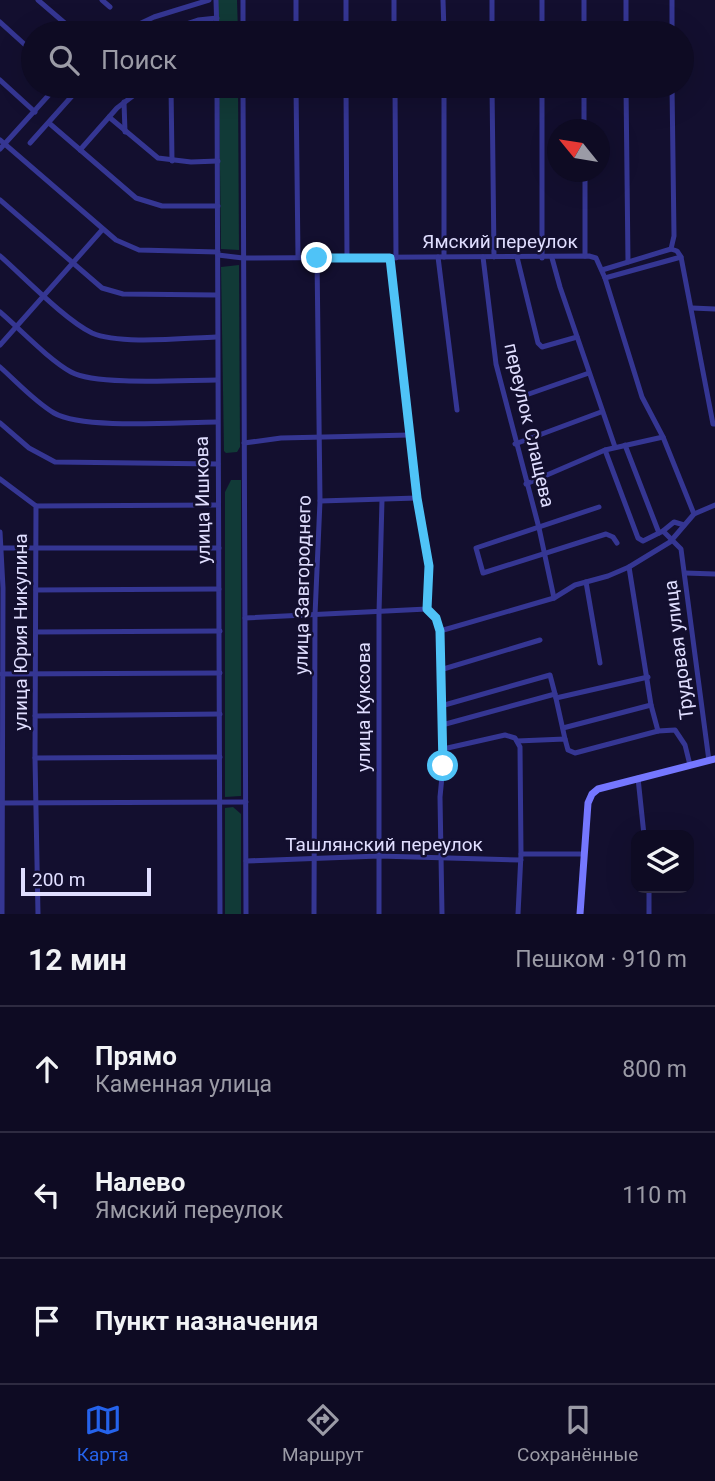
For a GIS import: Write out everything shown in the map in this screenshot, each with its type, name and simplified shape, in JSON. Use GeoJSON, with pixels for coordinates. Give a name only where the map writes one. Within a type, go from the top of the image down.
{"type":"FeatureCollection","features":[{"type":"Feature","properties":{"kind":"street"},"geometry":{"type":"LineString","coordinates":[[38,0],[62,21]]}},
{"type":"Feature","properties":{"kind":"street"},"geometry":{"type":"LineString","coordinates":[[102,0],[110,7]]}},
{"type":"Feature","properties":{"kind":"street"},"geometry":{"type":"LineString","coordinates":[[146,21],[209,0]]}},
{"type":"Feature","properties":{"kind":"street"},"geometry":{"type":"LineString","coordinates":[[196,21],[217,18],[216,0]]}},
{"type":"Feature","properties":{"kind":"street"},"geometry":{"type":"LineString","coordinates":[[243,0],[243,21]]}},
{"type":"Feature","properties":{"kind":"street"},"geometry":{"type":"LineString","coordinates":[[296,0],[296,21]]}},
{"type":"Feature","properties":{"kind":"street"},"geometry":{"type":"LineString","coordinates":[[346,0],[346,21]]}},
{"type":"Feature","properties":{"kind":"street"},"geometry":{"type":"LineString","coordinates":[[394,0],[394,21]]}},
{"type":"Feature","properties":{"kind":"street"},"geometry":{"type":"LineString","coordinates":[[443,0],[444,21]]}},
{"type":"Feature","properties":{"kind":"street"},"geometry":{"type":"LineString","coordinates":[[492,0],[492,21]]}},
{"type":"Feature","properties":{"kind":"street"},"geometry":{"type":"LineString","coordinates":[[542,0],[542,21]]}},
{"type":"Feature","properties":{"kind":"street"},"geometry":{"type":"LineString","coordinates":[[584,0],[584,21]]}},
{"type":"Feature","properties":{"kind":"street"},"geometry":{"type":"LineString","coordinates":[[626,0],[626,21]]}},
{"type":"Feature","properties":{"kind":"street"},"geometry":{"type":"LineString","coordinates":[[672,0],[672,21]]}},
{"type":"Feature","properties":{"kind":"street"},"geometry":{"type":"LineString","coordinates":[[0,22],[21,41]]}},
{"type":"Feature","properties":{"kind":"street"},"geometry":{"type":"LineString","coordinates":[[0,80],[35,112]]}},
{"type":"Feature","properties":{"kind":"street"},"geometry":{"type":"LineString","coordinates":[[1,144],[47,98]]}},
{"type":"Feature","properties":{"kind":"street"},"geometry":{"type":"LineString","coordinates":[[30,143],[70,98]]}},
{"type":"Feature","properties":{"kind":"street"},"geometry":{"type":"LineString","coordinates":[[80,150],[130,98]]}},
{"type":"Feature","properties":{"kind":"street"},"geometry":{"type":"LineString","coordinates":[[171,98],[172,161]]}},
{"type":"Feature","properties":{"kind":"street","name":"улица Ишкова"},"geometry":{"type":"LineString","coordinates":[[217,98],[220,914]]}},
{"type":"Feature","properties":{"kind":"street"},"geometry":{"type":"LineString","coordinates":[[243,98],[246,914]]}},
{"type":"Feature","properties":{"kind":"street"},"geometry":{"type":"LineString","coordinates":[[296,98],[298,257]]}},
{"type":"Feature","properties":{"kind":"street"},"geometry":{"type":"LineString","coordinates":[[346,98],[347,258]]}},
{"type":"Feature","properties":{"kind":"street"},"geometry":{"type":"LineString","coordinates":[[395,98],[393,258],[417,498],[429,566],[427,609],[436,618],[440,631],[443,748],[440,797],[442,914]]}},
{"type":"Feature","properties":{"kind":"street"},"geometry":{"type":"LineString","coordinates":[[444,98],[441,257],[457,410]]}},
{"type":"Feature","properties":{"kind":"street"},"geometry":{"type":"LineString","coordinates":[[492,98],[494,257]]}},
{"type":"Feature","properties":{"kind":"street"},"geometry":{"type":"LineString","coordinates":[[542,98],[542,258]]}},
{"type":"Feature","properties":{"kind":"street"},"geometry":{"type":"LineString","coordinates":[[584,98],[584,119]]}},
{"type":"Feature","properties":{"kind":"street"},"geometry":{"type":"LineString","coordinates":[[626,98],[628,262]]}},
{"type":"Feature","properties":{"kind":"street"},"geometry":{"type":"LineString","coordinates":[[671,250],[674,236],[672,98]]}},
{"type":"Feature","properties":{"kind":"street"},"geometry":{"type":"LineString","coordinates":[[124,102],[125,132]]}},
{"type":"Feature","properties":{"kind":"street"},"geometry":{"type":"LineString","coordinates":[[109,117],[158,158],[218,162]]}},
{"type":"Feature","properties":{"kind":"street"},"geometry":{"type":"LineString","coordinates":[[49,122],[127,191],[148,203],[162,206],[218,206]]}},
{"type":"Feature","properties":{"kind":"street","name":"Ямский переулок"},"geometry":{"type":"LineString","coordinates":[[1,144],[102,230],[116,240],[139,250],[218,253],[243,258],[587,256]]}},
{"type":"Feature","properties":{"kind":"street"},"geometry":{"type":"LineString","coordinates":[[585,182],[587,256],[596,258],[602,270],[642,397],[663,437],[694,514]]}},
{"type":"Feature","properties":{"kind":"street"},"geometry":{"type":"LineString","coordinates":[[0,200],[102,288],[123,294],[216,295]]}},
{"type":"Feature","properties":{"kind":"street"},"geometry":{"type":"LineString","coordinates":[[0,345],[102,230]]}},
{"type":"Feature","properties":{"kind":"street"},"geometry":{"type":"LineString","coordinates":[[602,270],[671,250],[677,251],[681,257],[715,424]]}},
{"type":"Feature","properties":{"kind":"street"},"geometry":{"type":"LineString","coordinates":[[0,257],[83,328],[105,337],[216,337]]}},
{"type":"Feature","properties":{"kind":"street","name":"переулок Слащева"},"geometry":{"type":"LineString","coordinates":[[483,257],[496,365],[539,528],[554,598]]}},
{"type":"Feature","properties":{"kind":"street"},"geometry":{"type":"LineString","coordinates":[[517,257],[538,343],[542,347],[577,337]]}},
{"type":"Feature","properties":{"kind":"street"},"geometry":{"type":"LineString","coordinates":[[605,278],[681,257]]}},
{"type":"Feature","properties":{"kind":"street","name":"улица Завгороднего"},"geometry":{"type":"LineString","coordinates":[[314,914],[315,615],[320,501],[317,258]]}},
{"type":"Feature","properties":{"kind":"street"},"geometry":{"type":"LineString","coordinates":[[552,258],[601,412],[615,447]]}},
{"type":"Feature","properties":{"kind":"street"},"geometry":{"type":"LineString","coordinates":[[692,308],[715,309]]}},
{"type":"Feature","properties":{"kind":"street"},"geometry":{"type":"LineString","coordinates":[[0,312],[61,365],[86,378],[217,380]]}},
{"type":"Feature","properties":{"kind":"street"},"geometry":{"type":"LineString","coordinates":[[0,367],[45,407],[68,419],[96,423],[217,422]]}},
{"type":"Feature","properties":{"kind":"street"},"geometry":{"type":"LineString","coordinates":[[526,395],[589,373]]}},
{"type":"Feature","properties":{"kind":"street"},"geometry":{"type":"LineString","coordinates":[[515,444],[601,412]]}},
{"type":"Feature","properties":{"kind":"street"},"geometry":{"type":"LineString","coordinates":[[0,423],[40,456],[55,462],[218,464]]}},
{"type":"Feature","properties":{"kind":"street"},"geometry":{"type":"LineString","coordinates":[[244,443],[272,439],[410,435]]}},
{"type":"Feature","properties":{"kind":"street"},"geometry":{"type":"LineString","coordinates":[[526,484],[605,450],[663,437]]}},
{"type":"Feature","properties":{"kind":"street"},"geometry":{"type":"LineString","coordinates":[[625,445],[661,532],[673,539]]}},
{"type":"Feature","properties":{"kind":"street"},"geometry":{"type":"LineString","coordinates":[[605,450],[638,538],[643,541],[674,522],[684,525]]}},
{"type":"Feature","properties":{"kind":"street","name":"улица Юрия Никулина"},"geometry":{"type":"LineString","coordinates":[[0,479],[36,506],[35,758],[38,914]]}},
{"type":"Feature","properties":{"kind":"street"},"geometry":{"type":"LineString","coordinates":[[320,501],[417,498]]}},
{"type":"Feature","properties":{"kind":"street","name":"улица Куксова"},"geometry":{"type":"LineString","coordinates":[[379,914],[379,613],[382,500]]}},
{"type":"Feature","properties":{"kind":"street"},"geometry":{"type":"LineString","coordinates":[[36,506],[218,505]]}},
{"type":"Feature","properties":{"kind":"street"},"geometry":{"type":"LineString","coordinates":[[440,631],[554,598],[575,585],[629,567],[673,539],[694,514],[715,505]]}},
{"type":"Feature","properties":{"kind":"street"},"geometry":{"type":"LineString","coordinates":[[598,507],[476,548],[483,573],[606,534],[611,534],[617,543]]}},
{"type":"Feature","properties":{"kind":"street"},"geometry":{"type":"LineString","coordinates":[[0,532],[2,914]]}},
{"type":"Feature","properties":{"kind":"street","name":"Трудовая улица"},"geometry":{"type":"LineString","coordinates":[[673,539],[681,549],[703,727],[712,760]]}},
{"type":"Feature","properties":{"kind":"street"},"geometry":{"type":"LineString","coordinates":[[1,548],[219,548]]}},
{"type":"Feature","properties":{"kind":"street"},"geometry":{"type":"LineString","coordinates":[[629,567],[651,705],[658,732]]}},
{"type":"Feature","properties":{"kind":"street"},"geometry":{"type":"LineString","coordinates":[[685,573],[715,574]]}},
{"type":"Feature","properties":{"kind":"street"},"geometry":{"type":"LineString","coordinates":[[586,582],[600,663]]}},
{"type":"Feature","properties":{"kind":"street"},"geometry":{"type":"LineString","coordinates":[[36,590],[219,589]]}},
{"type":"Feature","properties":{"kind":"street"},"geometry":{"type":"LineString","coordinates":[[245,618],[427,609]]}},
{"type":"Feature","properties":{"kind":"street"},"geometry":{"type":"LineString","coordinates":[[36,632],[220,631]]}},
{"type":"Feature","properties":{"kind":"street"},"geometry":{"type":"LineString","coordinates":[[440,670],[540,640]]}},
{"type":"Feature","properties":{"kind":"street"},"geometry":{"type":"LineString","coordinates":[[2,674],[220,673]]}},
{"type":"Feature","properties":{"kind":"street"},"geometry":{"type":"LineString","coordinates":[[441,706],[550,675],[568,750],[575,753],[675,730],[685,746],[690,765]]}},
{"type":"Feature","properties":{"kind":"street"},"geometry":{"type":"LineString","coordinates":[[442,725],[556,696],[648,677]]}},
{"type":"Feature","properties":{"kind":"street"},"geometry":{"type":"LineString","coordinates":[[563,728],[651,705]]}},
{"type":"Feature","properties":{"kind":"street"},"geometry":{"type":"LineString","coordinates":[[35,716],[220,714]]}},
{"type":"Feature","properties":{"kind":"street"},"geometry":{"type":"LineString","coordinates":[[443,748],[505,735],[515,737],[518,744],[521,857],[518,914]]}},
{"type":"Feature","properties":{"kind":"street"},"geometry":{"type":"LineString","coordinates":[[518,744],[565,739]]}},
{"type":"Feature","properties":{"kind":"street"},"geometry":{"type":"LineString","coordinates":[[35,758],[220,757]]}},
{"type":"Feature","properties":{"kind":"street"},"geometry":{"type":"LineString","coordinates":[[580,914],[588,803],[592,794],[598,789],[712,760]]}},
{"type":"Feature","properties":{"kind":"street"},"geometry":{"type":"LineString","coordinates":[[638,778],[643,830]]}},
{"type":"Feature","properties":{"kind":"street"},"geometry":{"type":"LineString","coordinates":[[1,803],[246,802]]}},
{"type":"Feature","properties":{"kind":"street","name":"Ташлянский переулок"},"geometry":{"type":"LineString","coordinates":[[246,861],[314,857],[442,859],[584,854]]}},
{"type":"Feature","properties":{"kind":"street"},"geometry":{"type":"LineString","coordinates":[[649,893],[649,914]]}},
{"type":"Feature","properties":{"kind":"green space"},"geometry":{"type":"Polygon","coordinates":[[[218,0],[237,0],[238,21],[218,21],[218,0]]]}},
{"type":"Feature","properties":{"kind":"green space"},"geometry":{"type":"Polygon","coordinates":[[[219,98],[238,98],[239,250],[221,249],[219,98]]]}},
{"type":"Feature","properties":{"kind":"green space"},"geometry":{"type":"Polygon","coordinates":[[[239,265],[240,447],[237,452],[226,453],[221,267],[239,265]]]}},
{"type":"Feature","properties":{"kind":"green space"},"geometry":{"type":"Polygon","coordinates":[[[231,480],[241,480],[241,796],[225,797],[225,492],[231,480]]]}},
{"type":"Feature","properties":{"kind":"green space"},"geometry":{"type":"Polygon","coordinates":[[[233,807],[241,814],[241,914],[225,914],[225,808],[233,807]]]}},
{"type":"Feature","properties":{"kind":"route"},"geometry":{"type":"LineString","coordinates":[[317,258],[390,258],[417,498],[429,566],[427,609],[436,618],[440,631],[443,766]]}}]}
